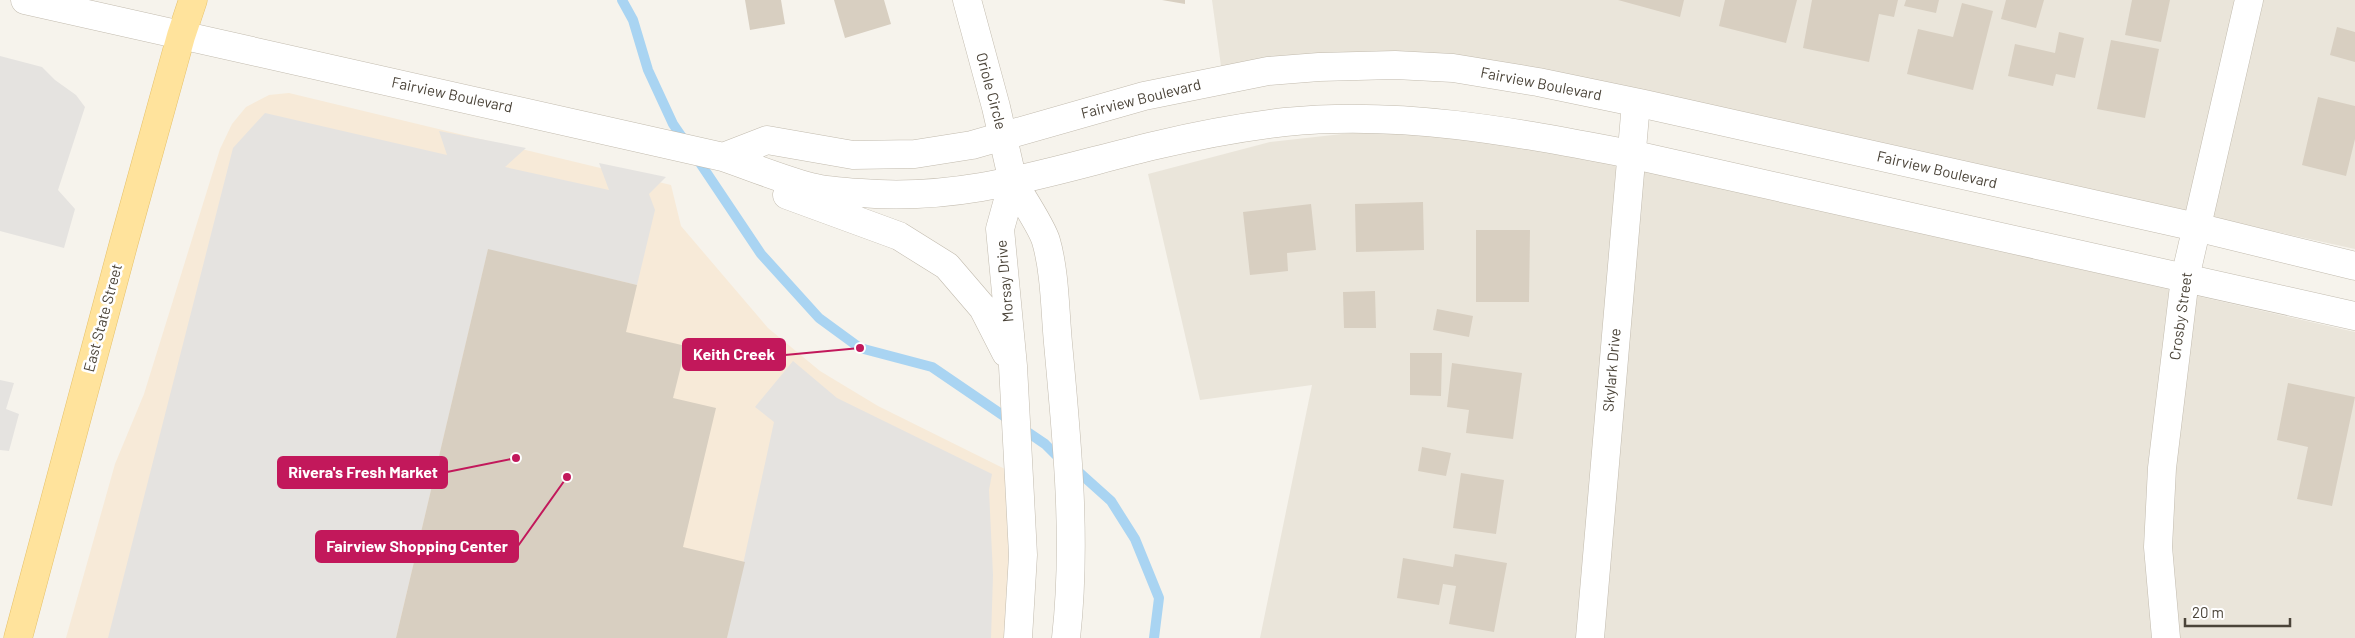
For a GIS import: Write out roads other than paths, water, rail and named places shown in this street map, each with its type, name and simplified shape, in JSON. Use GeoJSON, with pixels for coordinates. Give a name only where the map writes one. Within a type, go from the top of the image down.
{"type":"FeatureCollection","features":[{"type":"Feature","properties":{"kind":"main road","name":"East State Street"},"geometry":{"type":"LineString","coordinates":[[18,638],[181,36],[193,0]]}},
{"type":"Feature","properties":{"kind":"street","name":"Fairview Boulevard"},"geometry":{"type":"LineString","coordinates":[[25,0],[723,157],[812,187],[853,193],[883,195],[941,194],[1013,182],[1158,144],[1235,129],[1287,122],[1390,118],[1476,126],[1630,154],[2355,316]]}},
{"type":"Feature","properties":{"kind":"street","name":"Oriole Circle"},"geometry":{"type":"LineString","coordinates":[[967,0],[1003,136],[1013,182]]}},
{"type":"Feature","properties":{"kind":"street","name":"Crosby Street"},"geometry":{"type":"LineString","coordinates":[[2166,638],[2158,547],[2162,468],[2184,278],[2249,0]]}},
{"type":"Feature","properties":{"kind":"street","name":"Fairview Boulevard"},"geometry":{"type":"LineString","coordinates":[[723,157],[767,140],[853,155],[907,154],[972,145],[1144,96],[1268,71],[1319,67],[1396,66],[1453,68],[1538,82],[1636,103],[2196,227],[2355,266]]}},
{"type":"Feature","properties":{"kind":"street","name":"Skylark Drive"},"geometry":{"type":"LineString","coordinates":[[1590,638],[1630,154],[1636,103]]}},
{"type":"Feature","properties":{"kind":"street"},"geometry":{"type":"LineString","coordinates":[[723,157],[785,194],[899,236],[947,266],[983,308],[1013,366]]}},
{"type":"Feature","properties":{"kind":"street"},"geometry":{"type":"LineString","coordinates":[[1013,182],[1046,240],[1061,379],[1069,512],[1070,563],[1066,638]]}},
{"type":"Feature","properties":{"kind":"street","name":"Morsay Drive"},"geometry":{"type":"LineString","coordinates":[[1013,182],[1000,229],[1013,366],[1023,555],[1018,638]]}},
{"type":"Feature","properties":{"kind":"waterway"},"geometry":{"type":"LineString","coordinates":[[622,0],[633,20],[648,70],[673,124],[686,143]]}},
{"type":"Feature","properties":{"kind":"waterway"},"geometry":{"type":"LineString","coordinates":[[696,157],[761,254],[819,318],[860,348],[932,367],[1045,444],[1063,462],[1072,466],[1111,501],[1135,539],[1159,598],[1154,638]]}},
{"type":"Feature","properties":{"kind":"place","name":"Keith Creek"},"geometry":{"type":"Point","coordinates":[860,348]}},
{"type":"Feature","properties":{"kind":"place","name":"Rivera's Fresh Market"},"geometry":{"type":"Point","coordinates":[516,458]}},
{"type":"Feature","properties":{"kind":"place","name":"Fairview Shopping Center"},"geometry":{"type":"Point","coordinates":[567,477]}}]}
